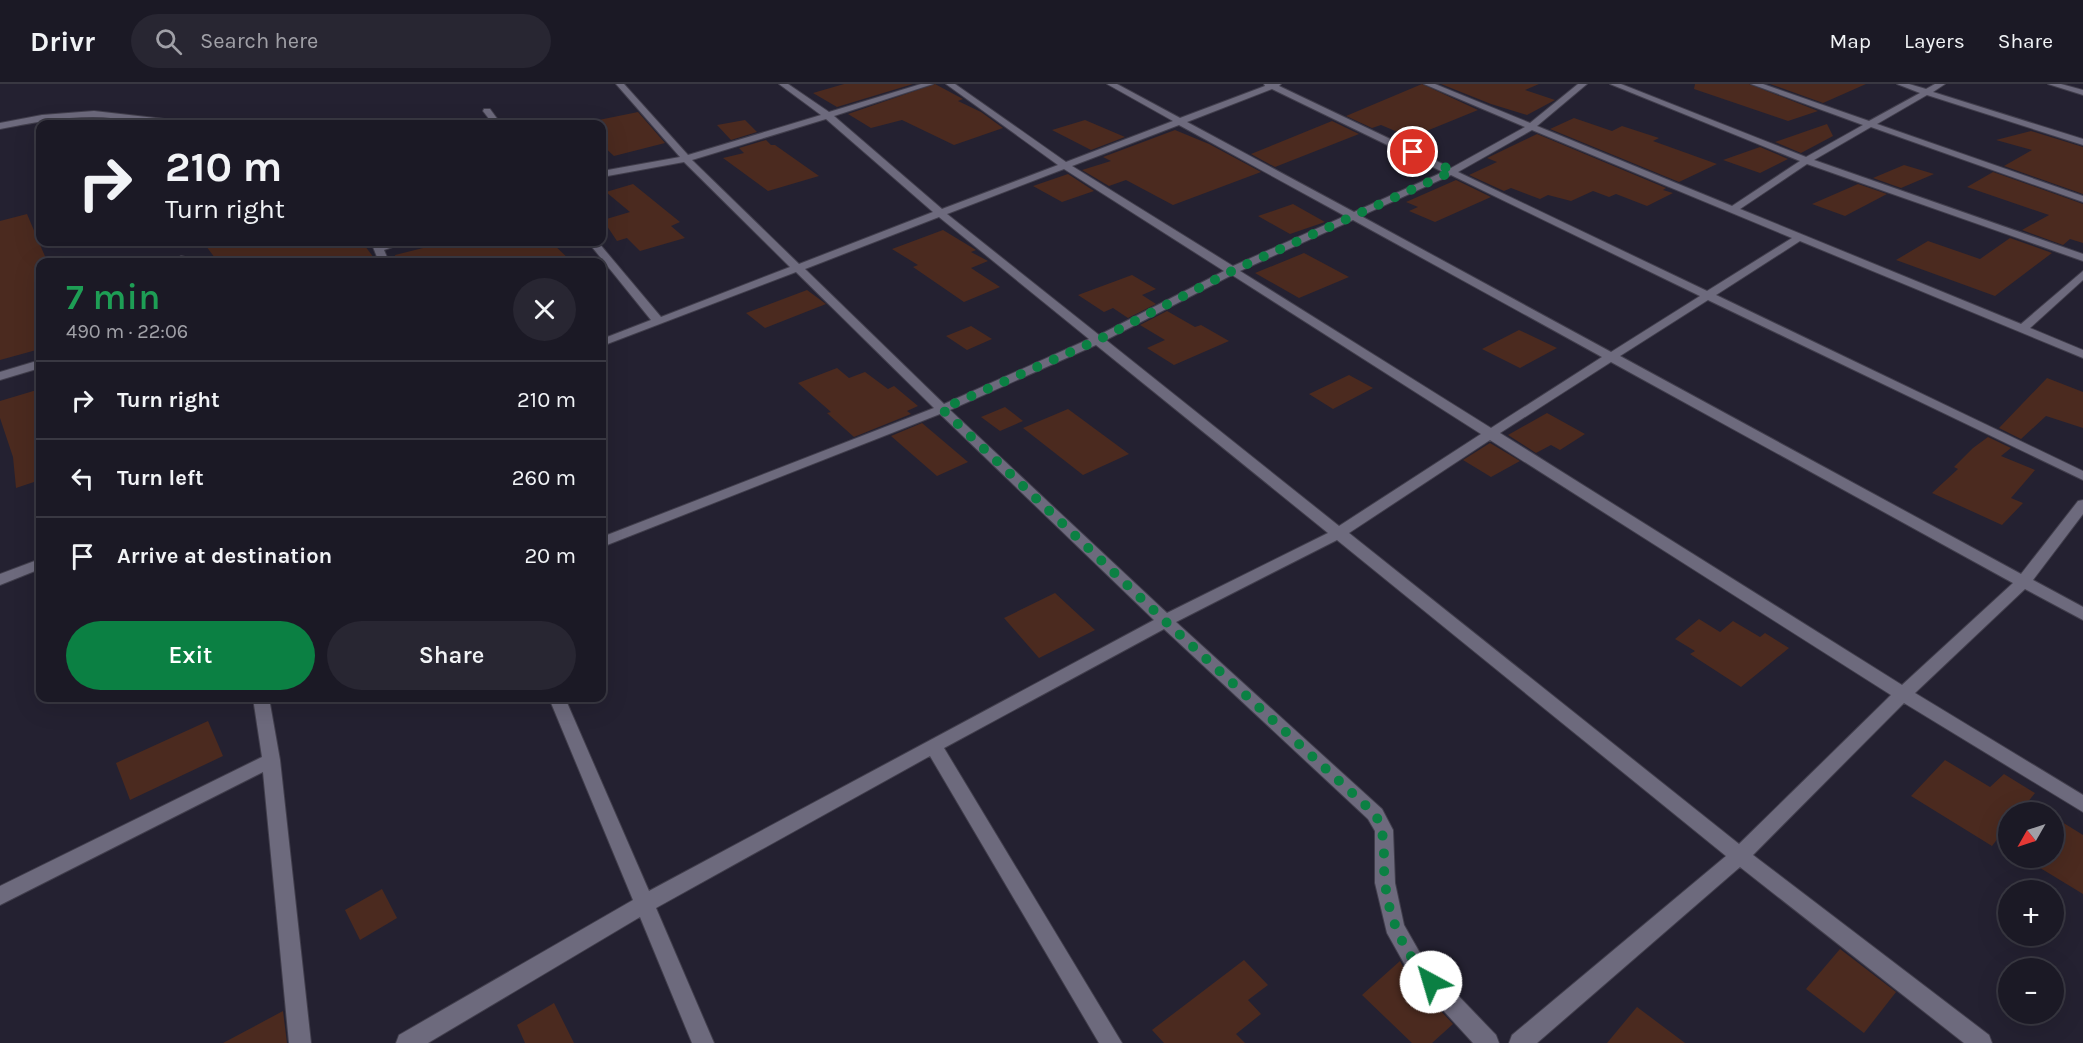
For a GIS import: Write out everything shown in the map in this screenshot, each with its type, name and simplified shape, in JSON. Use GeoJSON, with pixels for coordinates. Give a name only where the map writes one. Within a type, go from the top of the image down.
{"type":"FeatureCollection","features":[{"type":"Feature","properties":{"kind":"street"},"geometry":{"type":"LineString","coordinates":[[620,84],[686,159],[800,267],[942,409],[1165,621],[1375,814],[1384,830],[1385,883],[1394,927],[1417,967],[1488,1043]]}},
{"type":"Feature","properties":{"kind":"street"},"geometry":{"type":"LineString","coordinates":[[783,84],[826,114],[941,214],[1740,856],[1982,1043]]}},
{"type":"Feature","properties":{"kind":"street"},"geometry":{"type":"LineString","coordinates":[[606,173],[686,159],[929,84]]}},
{"type":"Feature","properties":{"kind":"street"},"geometry":{"type":"LineString","coordinates":[[950,84],[1063,164],[1902,694],[2083,804]]}},
{"type":"Feature","properties":{"kind":"street"},"geometry":{"type":"LineString","coordinates":[[1111,84],[2083,614]]}},
{"type":"Feature","properties":{"kind":"street"},"geometry":{"type":"LineString","coordinates":[[1428,84],[2083,354]]}},
{"type":"Feature","properties":{"kind":"street"},"geometry":{"type":"LineString","coordinates":[[606,540],[942,409],[1098,340],[1234,270],[1356,217],[1453,171],[1531,127],[1583,84]]}},
{"type":"Feature","properties":{"kind":"street"},"geometry":{"type":"LineString","coordinates":[[1614,84],[1807,160],[2083,258]]}},
{"type":"Feature","properties":{"kind":"street"},"geometry":{"type":"LineString","coordinates":[[1755,84],[2083,199]]}},
{"type":"Feature","properties":{"kind":"street"},"geometry":{"type":"LineString","coordinates":[[1901,84],[2083,142]]}},
{"type":"Feature","properties":{"kind":"street"},"geometry":{"type":"LineString","coordinates":[[1733,209],[1807,160],[1941,84]]}},
{"type":"Feature","properties":{"kind":"street"},"geometry":{"type":"LineString","coordinates":[[2052,84],[2083,93]]}},
{"type":"Feature","properties":{"kind":"street"},"geometry":{"type":"LineString","coordinates":[[606,341],[1272,85],[2083,476]]}},
{"type":"Feature","properties":{"kind":"street"},"geometry":{"type":"LineString","coordinates":[[487,111],[494,120]]}},
{"type":"Feature","properties":{"kind":"street"},"geometry":{"type":"LineString","coordinates":[[0,126],[42,118],[94,114],[147,120]]}},
{"type":"Feature","properties":{"kind":"street"},"geometry":{"type":"LineString","coordinates":[[407,1043],[680,883],[746,850],[1165,621],[1339,534],[1491,433],[1800,237]]}},
{"type":"Feature","properties":{"kind":"street"},"geometry":{"type":"LineString","coordinates":[[596,246],[659,321]]}},
{"type":"Feature","properties":{"kind":"street"},"geometry":{"type":"LineString","coordinates":[[2022,328],[2083,274]]}},
{"type":"Feature","properties":{"kind":"street"},"geometry":{"type":"LineString","coordinates":[[0,376],[36,365]]}},
{"type":"Feature","properties":{"kind":"street"},"geometry":{"type":"LineString","coordinates":[[1520,1043],[1740,856],[1902,694],[2024,581],[2083,504]]}},
{"type":"Feature","properties":{"kind":"street"},"geometry":{"type":"LineString","coordinates":[[0,580],[36,566]]}},
{"type":"Feature","properties":{"kind":"street"},"geometry":{"type":"LineString","coordinates":[[262,702],[271,760],[300,1043]]}},
{"type":"Feature","properties":{"kind":"street"},"geometry":{"type":"LineString","coordinates":[[559,702],[703,1043]]}},
{"type":"Feature","properties":{"kind":"street"},"geometry":{"type":"LineString","coordinates":[[933,746],[1111,1043]]}},
{"type":"Feature","properties":{"kind":"street"},"geometry":{"type":"LineString","coordinates":[[0,896],[271,760]]}},
{"type":"Feature","properties":{"kind":"building"},"geometry":{"type":"Polygon","coordinates":[[[844,84],[913,84],[837,107],[813,93],[844,84]]]}},
{"type":"Feature","properties":{"kind":"building"},"geometry":{"type":"Polygon","coordinates":[[[935,84],[963,99],[958,101],[981,112],[1003,128],[954,145],[902,120],[871,128],[848,114],[935,84]]]}},
{"type":"Feature","properties":{"kind":"building"},"geometry":{"type":"Polygon","coordinates":[[[1422,84],[1478,110],[1424,132],[1413,128],[1400,133],[1381,125],[1372,128],[1346,116],[1422,84]]]}},
{"type":"Feature","properties":{"kind":"building"},"geometry":{"type":"Polygon","coordinates":[[[1441,84],[1539,84],[1525,90],[1555,100],[1527,115],[1491,104],[1441,84]]]}},
{"type":"Feature","properties":{"kind":"building"},"geometry":{"type":"Polygon","coordinates":[[[1695,84],[1749,84],[1818,111],[1788,121],[1694,89],[1695,84]]]}},
{"type":"Feature","properties":{"kind":"building"},"geometry":{"type":"Polygon","coordinates":[[[1770,84],[1866,84],[1823,103],[1770,84]]]}},
{"type":"Feature","properties":{"kind":"building"},"geometry":{"type":"Polygon","coordinates":[[[638,112],[665,143],[614,156],[606,149],[606,120],[599,120],[638,112]]]}},
{"type":"Feature","properties":{"kind":"building"},"geometry":{"type":"Polygon","coordinates":[[[1574,118],[1612,131],[1622,126],[1659,138],[1653,141],[1717,164],[1679,182],[1550,129],[1574,118]]]}},
{"type":"Feature","properties":{"kind":"building"},"geometry":{"type":"Polygon","coordinates":[[[745,120],[757,132],[731,140],[717,125],[745,120]]]}},
{"type":"Feature","properties":{"kind":"building"},"geometry":{"type":"Polygon","coordinates":[[[1085,120],[1125,137],[1091,150],[1052,130],[1085,120]]]}},
{"type":"Feature","properties":{"kind":"building"},"geometry":{"type":"Polygon","coordinates":[[[1332,121],[1359,134],[1275,167],[1251,154],[1332,121]]]}},
{"type":"Feature","properties":{"kind":"building"},"geometry":{"type":"Polygon","coordinates":[[[1827,124],[1833,136],[1801,153],[1775,142],[1827,124]]]}},
{"type":"Feature","properties":{"kind":"building"},"geometry":{"type":"Polygon","coordinates":[[[1175,130],[1209,144],[1261,172],[1173,205],[1126,180],[1109,186],[1082,170],[1111,161],[1103,157],[1175,130]]]}},
{"type":"Feature","properties":{"kind":"building"},"geometry":{"type":"Polygon","coordinates":[[[2031,131],[2083,147],[2083,194],[2004,166],[2032,150],[1996,140],[2031,131]]]}},
{"type":"Feature","properties":{"kind":"building"},"geometry":{"type":"Polygon","coordinates":[[[1537,134],[1666,188],[1663,190],[1673,193],[1647,206],[1616,194],[1609,197],[1593,191],[1571,201],[1548,195],[1540,199],[1511,188],[1504,191],[1469,175],[1497,162],[1487,158],[1537,134]]]}},
{"type":"Feature","properties":{"kind":"building"},"geometry":{"type":"Polygon","coordinates":[[[766,140],[819,176],[768,191],[723,158],[744,153],[739,148],[766,140]]]}},
{"type":"Feature","properties":{"kind":"building"},"geometry":{"type":"Polygon","coordinates":[[[1760,147],[1788,159],[1760,173],[1723,160],[1760,147]]]}},
{"type":"Feature","properties":{"kind":"building"},"geometry":{"type":"Polygon","coordinates":[[[1904,165],[1934,174],[1901,188],[1873,178],[1904,165]]]}},
{"type":"Feature","properties":{"kind":"building"},"geometry":{"type":"Polygon","coordinates":[[[1993,172],[2083,204],[2083,243],[2070,239],[2063,245],[2022,230],[2049,215],[1967,187],[1993,172]]]}},
{"type":"Feature","properties":{"kind":"building"},"geometry":{"type":"Polygon","coordinates":[[[1068,174],[1094,191],[1062,202],[1033,186],[1068,174]]]}},
{"type":"Feature","properties":{"kind":"building"},"geometry":{"type":"Polygon","coordinates":[[[1456,180],[1491,197],[1435,222],[1409,211],[1418,207],[1406,202],[1456,180]]]}},
{"type":"Feature","properties":{"kind":"building"},"geometry":{"type":"Polygon","coordinates":[[[633,184],[680,222],[671,226],[685,238],[640,251],[627,238],[617,241],[606,224],[606,219],[630,212],[606,192],[633,184]]]}},
{"type":"Feature","properties":{"kind":"building"},"geometry":{"type":"Polygon","coordinates":[[[1858,184],[1887,194],[1845,216],[1812,204],[1858,184]]]}},
{"type":"Feature","properties":{"kind":"building"},"geometry":{"type":"Polygon","coordinates":[[[1293,204],[1325,222],[1290,234],[1258,216],[1293,204]]]}},
{"type":"Feature","properties":{"kind":"building"},"geometry":{"type":"Polygon","coordinates":[[[27,214],[36,235],[36,246],[41,246],[46,258],[36,258],[36,350],[0,360],[0,221],[27,214]]]}},
{"type":"Feature","properties":{"kind":"building"},"geometry":{"type":"Polygon","coordinates":[[[943,230],[976,250],[971,252],[988,261],[971,268],[1000,287],[964,302],[913,267],[918,265],[892,249],[943,230]]]}},
{"type":"Feature","properties":{"kind":"building"},"geometry":{"type":"Polygon","coordinates":[[[2010,238],[2052,253],[1995,296],[1896,260],[1928,241],[1980,259],[2010,238]]]}},
{"type":"Feature","properties":{"kind":"building"},"geometry":{"type":"Polygon","coordinates":[[[206,246],[365,246],[374,258],[215,258],[206,246]]]}},
{"type":"Feature","properties":{"kind":"building"},"geometry":{"type":"Polygon","coordinates":[[[431,246],[555,246],[568,258],[395,258],[395,255],[431,246]]]}},
{"type":"Feature","properties":{"kind":"building"},"geometry":{"type":"Polygon","coordinates":[[[1304,253],[1349,277],[1299,298],[1255,273],[1304,253]]]}},
{"type":"Feature","properties":{"kind":"building"},"geometry":{"type":"Polygon","coordinates":[[[1132,275],[1156,289],[1142,295],[1156,304],[1128,318],[1113,308],[1104,312],[1078,295],[1132,275]]]}},
{"type":"Feature","properties":{"kind":"building"},"geometry":{"type":"Polygon","coordinates":[[[807,290],[826,304],[765,328],[746,313],[807,290]]]}},
{"type":"Feature","properties":{"kind":"building"},"geometry":{"type":"Polygon","coordinates":[[[1167,311],[1195,327],[1201,325],[1229,341],[1174,365],[1147,348],[1165,340],[1140,325],[1167,311]]]}},
{"type":"Feature","properties":{"kind":"building"},"geometry":{"type":"Polygon","coordinates":[[[971,326],[992,339],[967,350],[946,336],[971,326]]]}},
{"type":"Feature","properties":{"kind":"building"},"geometry":{"type":"Polygon","coordinates":[[[1519,330],[1557,348],[1520,368],[1482,349],[1519,330]]]}},
{"type":"Feature","properties":{"kind":"building"},"geometry":{"type":"Polygon","coordinates":[[[837,368],[849,378],[865,372],[888,389],[894,386],[918,406],[907,411],[911,414],[854,437],[827,413],[831,412],[798,383],[837,368]]]}},
{"type":"Feature","properties":{"kind":"building"},"geometry":{"type":"Polygon","coordinates":[[[1349,375],[1373,388],[1333,409],[1309,394],[1349,375]]]}},
{"type":"Feature","properties":{"kind":"building"},"geometry":{"type":"Polygon","coordinates":[[[2047,378],[2083,392],[2083,428],[2046,416],[2021,439],[1999,428],[2047,378]]]}},
{"type":"Feature","properties":{"kind":"building"},"geometry":{"type":"Polygon","coordinates":[[[36,390],[36,481],[16,488],[13,457],[0,418],[0,401],[36,390]]]}},
{"type":"Feature","properties":{"kind":"building"},"geometry":{"type":"Polygon","coordinates":[[[1005,407],[1023,421],[1000,431],[981,417],[1005,407]]]}},
{"type":"Feature","properties":{"kind":"building"},"geometry":{"type":"Polygon","coordinates":[[[1068,409],[1129,454],[1083,475],[1023,428],[1068,409]]]}},
{"type":"Feature","properties":{"kind":"building"},"geometry":{"type":"Polygon","coordinates":[[[1547,413],[1585,434],[1560,450],[1551,445],[1536,453],[1508,435],[1547,413]]]}},
{"type":"Feature","properties":{"kind":"building"},"geometry":{"type":"Polygon","coordinates":[[[922,423],[968,462],[937,476],[891,436],[922,423]]]}},
{"type":"Feature","properties":{"kind":"building"},"geometry":{"type":"Polygon","coordinates":[[[1988,437],[2011,448],[2001,456],[2035,470],[2011,498],[2023,503],[2002,525],[1932,493],[1958,469],[1954,467],[1973,448],[1988,437]]]}},
{"type":"Feature","properties":{"kind":"building"},"geometry":{"type":"Polygon","coordinates":[[[1490,443],[1520,461],[1491,477],[1463,460],[1490,443]]]}},
{"type":"Feature","properties":{"kind":"building"},"geometry":{"type":"Polygon","coordinates":[[[1055,593],[1095,630],[1039,658],[1004,618],[1055,593]]]}},
{"type":"Feature","properties":{"kind":"building"},"geometry":{"type":"Polygon","coordinates":[[[1699,619],[1720,632],[1733,621],[1760,637],[1765,633],[1789,648],[1741,687],[1690,654],[1695,651],[1675,639],[1699,619]]]}},
{"type":"Feature","properties":{"kind":"building"},"geometry":{"type":"Polygon","coordinates":[[[208,721],[223,756],[130,800],[116,763],[208,721]]]}},
{"type":"Feature","properties":{"kind":"building"},"geometry":{"type":"Polygon","coordinates":[[[1945,760],[1990,787],[2004,774],[2035,793],[2028,802],[1998,802],[1998,838],[1992,846],[1911,796],[1945,760]]]}},
{"type":"Feature","properties":{"kind":"building"},"geometry":{"type":"Polygon","coordinates":[[[2064,823],[2083,835],[2083,894],[2064,882],[2064,880],[2040,868],[2064,868],[2064,823]]]}},
{"type":"Feature","properties":{"kind":"building"},"geometry":{"type":"Polygon","coordinates":[[[382,889],[397,918],[360,940],[345,910],[382,889]]]}},
{"type":"Feature","properties":{"kind":"building"},"geometry":{"type":"Polygon","coordinates":[[[1840,949],[1896,992],[1864,1033],[1806,989],[1840,949]]]}},
{"type":"Feature","properties":{"kind":"building"},"geometry":{"type":"Polygon","coordinates":[[[1244,960],[1268,985],[1248,1000],[1261,1014],[1236,1034],[1245,1043],[1164,1043],[1152,1030],[1244,960]]]}},
{"type":"Feature","properties":{"kind":"building"},"geometry":{"type":"Polygon","coordinates":[[[1400,961],[1408,976],[1453,1024],[1432,1043],[1412,1043],[1362,995],[1400,961]]]}},
{"type":"Feature","properties":{"kind":"building"},"geometry":{"type":"Polygon","coordinates":[[[554,1003],[574,1043],[525,1043],[517,1025],[554,1003]]]}},
{"type":"Feature","properties":{"kind":"building"},"geometry":{"type":"Polygon","coordinates":[[[1637,1007],[1685,1043],[1607,1043],[1637,1007]]]}},
{"type":"Feature","properties":{"kind":"building"},"geometry":{"type":"Polygon","coordinates":[[[283,1011],[287,1043],[223,1043],[283,1011]]]}},
{"type":"Feature","properties":{"kind":"route"},"geometry":{"type":"LineString","coordinates":[[1413,152],[1453,171],[1356,217],[1234,270],[1098,340],[942,409],[1165,621],[1375,814],[1384,830],[1385,883],[1394,927],[1417,967],[1431,982]]}}]}
